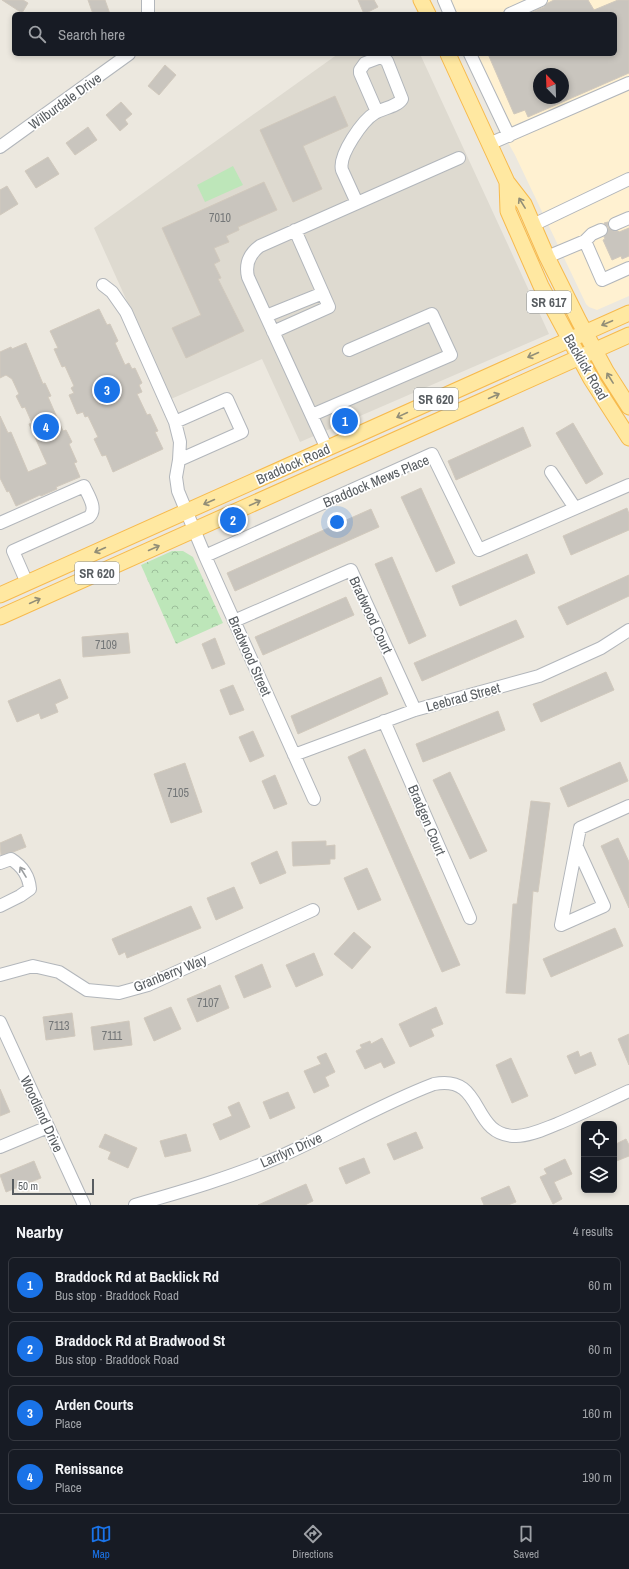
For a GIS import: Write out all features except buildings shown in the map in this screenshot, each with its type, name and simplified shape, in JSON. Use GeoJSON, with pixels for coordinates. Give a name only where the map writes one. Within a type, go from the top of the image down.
{"type":"FeatureCollection","features":[{"type":"Feature","properties":{"kind":"main road"},"geometry":{"type":"LineString","coordinates":[[421,0],[427,12]]}},
{"type":"Feature","properties":{"kind":"main road","name":"Backlick Road"},"geometry":{"type":"LineString","coordinates":[[449,56],[507,182],[524,204],[547,257],[585,332],[629,407]]}},
{"type":"Feature","properties":{"kind":"main road","name":"Backlick Road"},"geometry":{"type":"LineString","coordinates":[[507,182],[508,211],[541,286],[591,379],[629,438]]}},
{"type":"Feature","properties":{"kind":"main road","name":"Braddock Road"},"geometry":{"type":"LineString","coordinates":[[0,595],[629,313]]}},
{"type":"Feature","properties":{"kind":"main road","name":"Braddock Road"},"geometry":{"type":"LineString","coordinates":[[0,617],[629,335]]}},
{"type":"Feature","properties":{"kind":"street"},"geometry":{"type":"LineString","coordinates":[[148,0],[148,12]]}},
{"type":"Feature","properties":{"kind":"street"},"geometry":{"type":"LineString","coordinates":[[444,0],[449,12]]}},
{"type":"Feature","properties":{"kind":"street"},"geometry":{"type":"LineString","coordinates":[[514,12],[540,0]]}},
{"type":"Feature","properties":{"kind":"street","name":"Wilburdale Drive"},"geometry":{"type":"LineString","coordinates":[[0,147],[126,56]]}},
{"type":"Feature","properties":{"kind":"street"},"geometry":{"type":"LineString","coordinates":[[471,56],[509,136]]}},
{"type":"Feature","properties":{"kind":"street"},"geometry":{"type":"LineString","coordinates":[[489,144],[629,83]]}},
{"type":"Feature","properties":{"kind":"street"},"geometry":{"type":"LineString","coordinates":[[357,203],[342,170],[342,161],[346,151],[362,126],[369,117],[377,112]]}},
{"type":"Feature","properties":{"kind":"street"},"geometry":{"type":"LineString","coordinates":[[327,449],[248,277],[246,269],[247,262],[254,250],[260,246],[459,158]]}},
{"type":"Feature","properties":{"kind":"street"},"geometry":{"type":"LineString","coordinates":[[533,225],[629,179]]}},
{"type":"Feature","properties":{"kind":"street"},"geometry":{"type":"LineString","coordinates":[[615,224],[629,218]]}},
{"type":"Feature","properties":{"kind":"street"},"geometry":{"type":"LineString","coordinates":[[273,332],[330,307],[295,230]]}},
{"type":"Feature","properties":{"kind":"street"},"geometry":{"type":"LineString","coordinates":[[547,257],[585,241],[592,234],[601,230]]}},
{"type":"Feature","properties":{"kind":"street"},"geometry":{"type":"LineString","coordinates":[[585,241],[602,280],[629,268]]}},
{"type":"Feature","properties":{"kind":"street","name":"Bradwood Street"},"geometry":{"type":"LineString","coordinates":[[102,285],[112,292],[126,312],[175,422],[180,442],[176,484],[205,556],[314,799]]}},
{"type":"Feature","properties":{"kind":"street"},"geometry":{"type":"LineString","coordinates":[[266,316],[323,293]]}},
{"type":"Feature","properties":{"kind":"street"},"geometry":{"type":"LineString","coordinates":[[312,415],[451,355],[432,314],[349,350]]}},
{"type":"Feature","properties":{"kind":"street"},"geometry":{"type":"LineString","coordinates":[[175,422],[227,399],[242,432],[179,460]]}},
{"type":"Feature","properties":{"kind":"street","name":"Braddock Mews Place"},"geometry":{"type":"LineString","coordinates":[[205,556],[432,454],[479,550],[629,485]]}},
{"type":"Feature","properties":{"kind":"street"},"geometry":{"type":"LineString","coordinates":[[551,472],[575,508]]}},
{"type":"Feature","properties":{"kind":"street"},"geometry":{"type":"LineString","coordinates":[[0,523],[84,486],[93,509],[89,517],[12,551],[27,583]]}},
{"type":"Feature","properties":{"kind":"street","name":"Bradwood Court"},"geometry":{"type":"LineString","coordinates":[[234,621],[351,570],[415,710]]}},
{"type":"Feature","properties":{"kind":"street","name":"Leebrad Street"},"geometry":{"type":"LineString","coordinates":[[294,755],[415,710],[539,676],[601,648],[629,630]]}},
{"type":"Feature","properties":{"kind":"street","name":"Bradgen Court"},"geometry":{"type":"LineString","coordinates":[[384,721],[470,918]]}},
{"type":"Feature","properties":{"kind":"street"},"geometry":{"type":"LineString","coordinates":[[577,847],[604,906],[561,924],[580,828],[629,806]]}},
{"type":"Feature","properties":{"kind":"street"},"geometry":{"type":"LineString","coordinates":[[0,863],[11,859],[18,863],[29,882],[30,888],[20,896],[0,906]]}},
{"type":"Feature","properties":{"kind":"street","name":"Granberry Way"},"geometry":{"type":"LineString","coordinates":[[0,975],[33,966],[59,972],[87,990],[119,993],[148,985],[313,910]]}},
{"type":"Feature","properties":{"kind":"street","name":"Woodland Drive"},"geometry":{"type":"LineString","coordinates":[[0,1022],[84,1205]]}},
{"type":"Feature","properties":{"kind":"street","name":"Larrlyn Drive"},"geometry":{"type":"LineString","coordinates":[[135,1205],[237,1174],[279,1156],[427,1086],[442,1082],[454,1083],[462,1086],[469,1093],[486,1122],[494,1129],[504,1134],[515,1136],[536,1132],[571,1118],[629,1091]]}},
{"type":"Feature","properties":{"kind":"street"},"geometry":{"type":"LineString","coordinates":[[0,1147],[48,1127]]}},
{"type":"Feature","properties":{"kind":"shaded area"},"geometry":{"type":"Polygon","coordinates":[[[437,0],[629,0],[629,296],[597,310],[586,304],[515,155],[497,123],[465,56],[617,56],[617,12],[443,12],[437,0]]]}},
{"type":"Feature","properties":{"kind":"shaded area"},"geometry":{"type":"Polygon","coordinates":[[[335,56],[421,56],[549,334],[300,442],[262,359],[171,399],[94,228],[335,56]]]}},
{"type":"Feature","properties":{"kind":"green space"},"geometry":{"type":"Polygon","coordinates":[[[233,166],[243,185],[205,202],[197,185],[233,166]]]}},
{"type":"Feature","properties":{"kind":"green space"},"geometry":{"type":"Polygon","coordinates":[[[172,551],[183,551],[193,557],[223,623],[176,644],[141,565],[172,551]]]}},
{"type":"Feature","properties":{"kind":"place","name":"Arden Courts"},"geometry":{"type":"Point","coordinates":[107,390]}},
{"type":"Feature","properties":{"kind":"place","name":"Braddock Rd at Backlick Rd"},"geometry":{"type":"Point","coordinates":[345,421]}},
{"type":"Feature","properties":{"kind":"place","name":"Renissance"},"geometry":{"type":"Point","coordinates":[46,427]}},
{"type":"Feature","properties":{"kind":"place","name":"Braddock Rd at Bradwood St"},"geometry":{"type":"Point","coordinates":[233,520]}}]}
